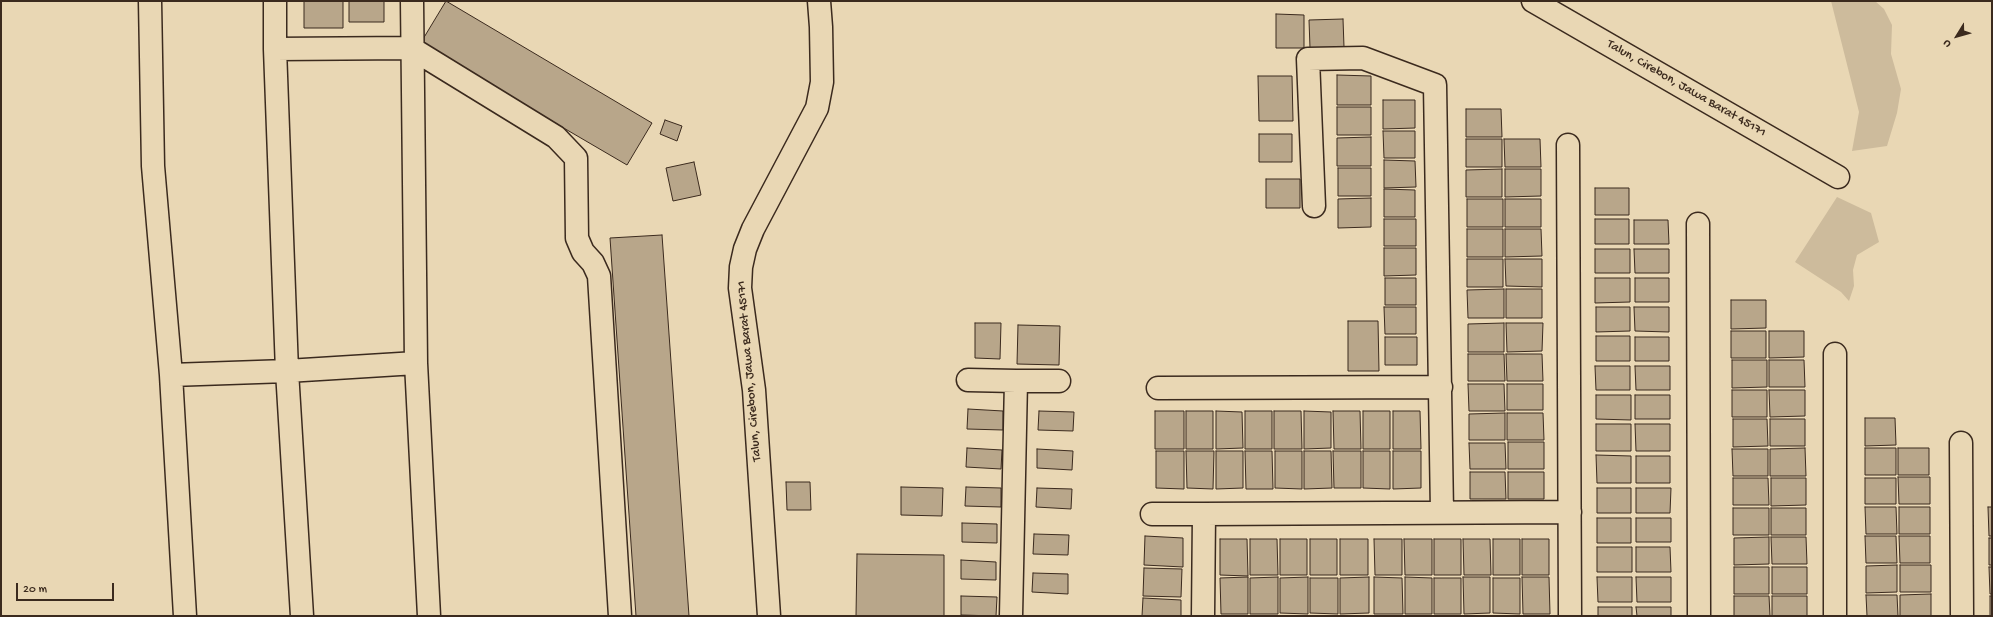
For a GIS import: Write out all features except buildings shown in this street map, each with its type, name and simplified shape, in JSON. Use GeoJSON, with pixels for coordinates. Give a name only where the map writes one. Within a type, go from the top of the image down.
{"type":"FeatureCollection","features":[{"type":"Feature","properties":{"kind":"street"},"geometry":{"type":"LineString","coordinates":[[150,1],[153,166],[171,375],[185,616]]}},
{"type":"Feature","properties":{"kind":"street"},"geometry":{"type":"LineString","coordinates":[[275,1],[275,49],[287,371],[302,616]]}},
{"type":"Feature","properties":{"kind":"street"},"geometry":{"type":"LineString","coordinates":[[412,1],[411,48],[416,363],[429,616]]}},
{"type":"Feature","properties":{"kind":"street","name":"Talun, Cirebon, Jawa Barat 45171"},"geometry":{"type":"LineString","coordinates":[[770,616],[754,390],[740,288],[741,267],[745,249],[753,228],[817,108],[822,82],[819,1]]}},
{"type":"Feature","properties":{"kind":"street","name":"Talun, Cirebon, Jawa Barat 45171"},"geometry":{"type":"LineString","coordinates":[[1533,1],[1838,177]]}},
{"type":"Feature","properties":{"kind":"street"},"geometry":{"type":"LineString","coordinates":[[275,49],[411,48],[556,137],[576,158],[578,238],[583,252],[593,263],[599,276],[620,616]]}},
{"type":"Feature","properties":{"kind":"street"},"geometry":{"type":"LineString","coordinates":[[1314,206],[1308,59],[1363,58],[1435,85],[1442,512]]}},
{"type":"Feature","properties":{"kind":"street"},"geometry":{"type":"LineString","coordinates":[[1568,145],[1570,616]]}},
{"type":"Feature","properties":{"kind":"street"},"geometry":{"type":"LineString","coordinates":[[1698,224],[1699,616]]}},
{"type":"Feature","properties":{"kind":"street"},"geometry":{"type":"LineString","coordinates":[[1835,354],[1835,616]]}},
{"type":"Feature","properties":{"kind":"street"},"geometry":{"type":"LineString","coordinates":[[171,375],[287,371],[416,363]]}},
{"type":"Feature","properties":{"kind":"street"},"geometry":{"type":"LineString","coordinates":[[968,380],[1059,381]]}},
{"type":"Feature","properties":{"kind":"street"},"geometry":{"type":"LineString","coordinates":[[1011,616],[1016,381]]}},
{"type":"Feature","properties":{"kind":"street"},"geometry":{"type":"LineString","coordinates":[[1158,388],[1441,387]]}},
{"type":"Feature","properties":{"kind":"street"},"geometry":{"type":"LineString","coordinates":[[1961,443],[1962,616]]}},
{"type":"Feature","properties":{"kind":"street"},"geometry":{"type":"LineString","coordinates":[[1152,514],[1570,512]]}},
{"type":"Feature","properties":{"kind":"street"},"geometry":{"type":"LineString","coordinates":[[1203,616],[1204,514]]}},
{"type":"Feature","properties":{"kind":"shaded area"},"geometry":{"type":"Polygon","coordinates":[[[1831,1],[1875,1],[1884,9],[1892,25],[1891,54],[1901,89],[1897,113],[1887,146],[1852,151],[1859,112],[1831,1]]]}},
{"type":"Feature","properties":{"kind":"shaded area"},"geometry":{"type":"Polygon","coordinates":[[[1837,197],[1871,213],[1879,242],[1857,255],[1853,270],[1854,286],[1849,301],[1841,292],[1795,262],[1837,197]]]}}]}
